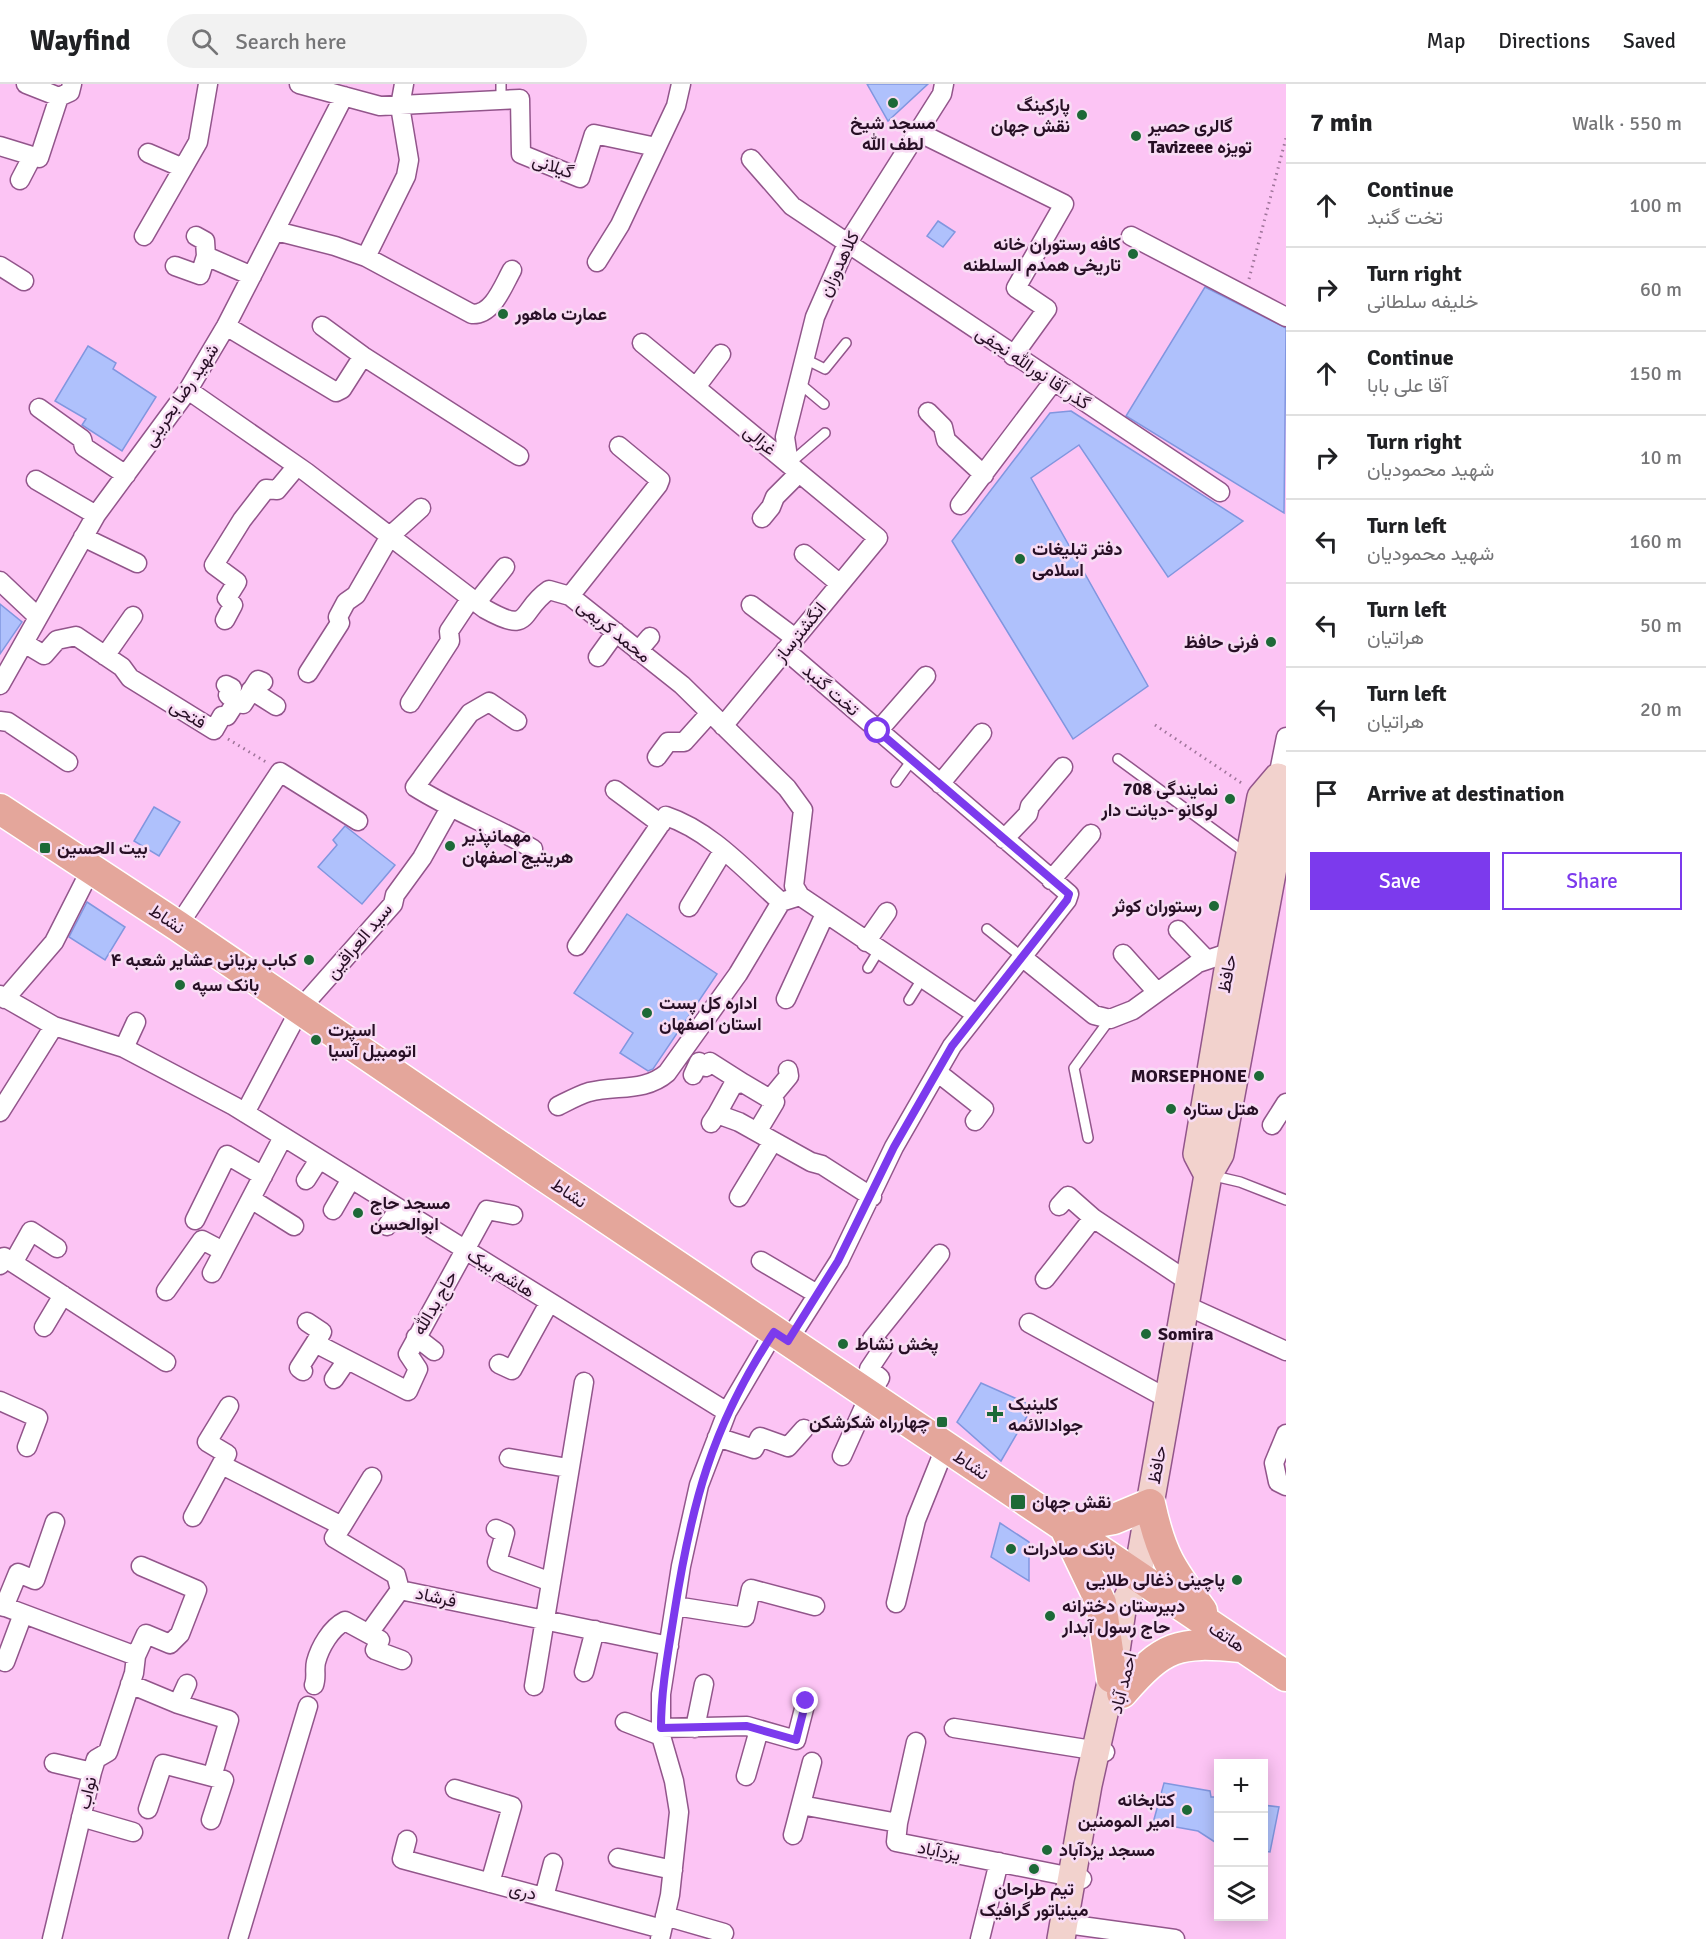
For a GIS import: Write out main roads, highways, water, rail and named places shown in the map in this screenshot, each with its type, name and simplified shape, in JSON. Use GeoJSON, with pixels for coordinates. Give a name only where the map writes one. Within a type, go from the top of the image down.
{"type":"FeatureCollection","features":[{"type":"Feature","properties":{"kind":"main road","name":"نشاط"},"geometry":{"type":"LineString","coordinates":[[0,809],[178,926],[1137,1578]]}},
{"type":"Feature","properties":{"kind":"main road"},"geometry":{"type":"LineString","coordinates":[[1216,1629],[1169,1567],[1158,1541],[1150,1504],[1114,1519],[1065,1528],[1101,1603],[1117,1685],[1165,1652],[1183,1647],[1212,1644],[1241,1647]]}},
{"type":"Feature","properties":{"kind":"main road","name":"هاتف"},"geometry":{"type":"LineString","coordinates":[[1137,1578],[1286,1676]]}},
{"type":"Feature","properties":{"kind":"place","name":"مسجد شیخ لطف الله"},"geometry":{"type":"Point","coordinates":[893,103]}},
{"type":"Feature","properties":{"kind":"place","name":"پارکینگ نقش جهان"},"geometry":{"type":"Point","coordinates":[1082,115]}},
{"type":"Feature","properties":{"kind":"place","name":"گالری حصیر Tavizeee تویزه"},"geometry":{"type":"Point","coordinates":[1136,136]}},
{"type":"Feature","properties":{"kind":"place","name":"کافه رستوران خانه تاریخی همدم السلطنه"},"geometry":{"type":"Point","coordinates":[1133,254]}},
{"type":"Feature","properties":{"kind":"place","name":"عمارت ماهور"},"geometry":{"type":"Point","coordinates":[503,314]}},
{"type":"Feature","properties":{"kind":"place","name":"دفتر تبلیغات اسلامی"},"geometry":{"type":"Point","coordinates":[1020,559]}},
{"type":"Feature","properties":{"kind":"place","name":"فرنی حافظ"},"geometry":{"type":"Point","coordinates":[1271,642]}},
{"type":"Feature","properties":{"kind":"place","name":"نمایندگی 708 لوکانو -دیانت دار"},"geometry":{"type":"Point","coordinates":[1230,799]}},
{"type":"Feature","properties":{"kind":"place","name":"مهمانپذیر هریتیج اصفهان"},"geometry":{"type":"Point","coordinates":[450,846]}},
{"type":"Feature","properties":{"kind":"place","name":"بیت الحسین"},"geometry":{"type":"Point","coordinates":[45,848]}},
{"type":"Feature","properties":{"kind":"place","name":"رستوران کوثر"},"geometry":{"type":"Point","coordinates":[1214,906]}},
{"type":"Feature","properties":{"kind":"place","name":"کباب بریانی عشایر شعبه ۴"},"geometry":{"type":"Point","coordinates":[309,960]}},
{"type":"Feature","properties":{"kind":"place","name":"بانک سپه"},"geometry":{"type":"Point","coordinates":[180,985]}},
{"type":"Feature","properties":{"kind":"place","name":"اداره کل پست استان اصفهان"},"geometry":{"type":"Point","coordinates":[647,1013]}},
{"type":"Feature","properties":{"kind":"place","name":"اسپرت اتومبیل آسیا"},"geometry":{"type":"Point","coordinates":[316,1040]}},
{"type":"Feature","properties":{"kind":"place","name":"MORSEPHONE"},"geometry":{"type":"Point","coordinates":[1259,1076]}},
{"type":"Feature","properties":{"kind":"place","name":"هتل ستاره"},"geometry":{"type":"Point","coordinates":[1171,1109]}},
{"type":"Feature","properties":{"kind":"place","name":"مسجد حاج ابوالحسن"},"geometry":{"type":"Point","coordinates":[358,1213]}},
{"type":"Feature","properties":{"kind":"place","name":"Somira"},"geometry":{"type":"Point","coordinates":[1146,1334]}},
{"type":"Feature","properties":{"kind":"place","name":"پخش نشاط"},"geometry":{"type":"Point","coordinates":[843,1344]}},
{"type":"Feature","properties":{"kind":"place","name":"کلینیک جوادالائمه"},"geometry":{"type":"Point","coordinates":[995,1414]}},
{"type":"Feature","properties":{"kind":"place","name":"چهارراه شکرشکن"},"geometry":{"type":"Point","coordinates":[942,1422]}},
{"type":"Feature","properties":{"kind":"place","name":"نقش جهان"},"geometry":{"type":"Point","coordinates":[1018,1502]}},
{"type":"Feature","properties":{"kind":"place","name":"بانک صادرات"},"geometry":{"type":"Point","coordinates":[1011,1549]}},
{"type":"Feature","properties":{"kind":"place","name":"پاچینی ذغالی طلایی"},"geometry":{"type":"Point","coordinates":[1237,1580]}},
{"type":"Feature","properties":{"kind":"place","name":"دبیرستان دخترانه حاج رسول آبدار"},"geometry":{"type":"Point","coordinates":[1050,1616]}},
{"type":"Feature","properties":{"kind":"place","name":"کتابخانه امیر المومنین"},"geometry":{"type":"Point","coordinates":[1187,1810]}},
{"type":"Feature","properties":{"kind":"place","name":"مسجد یزدآباد"},"geometry":{"type":"Point","coordinates":[1047,1850]}},
{"type":"Feature","properties":{"kind":"place","name":"تیم طراحان مینیاتور گرافیک"},"geometry":{"type":"Point","coordinates":[1034,1869]}}]}
